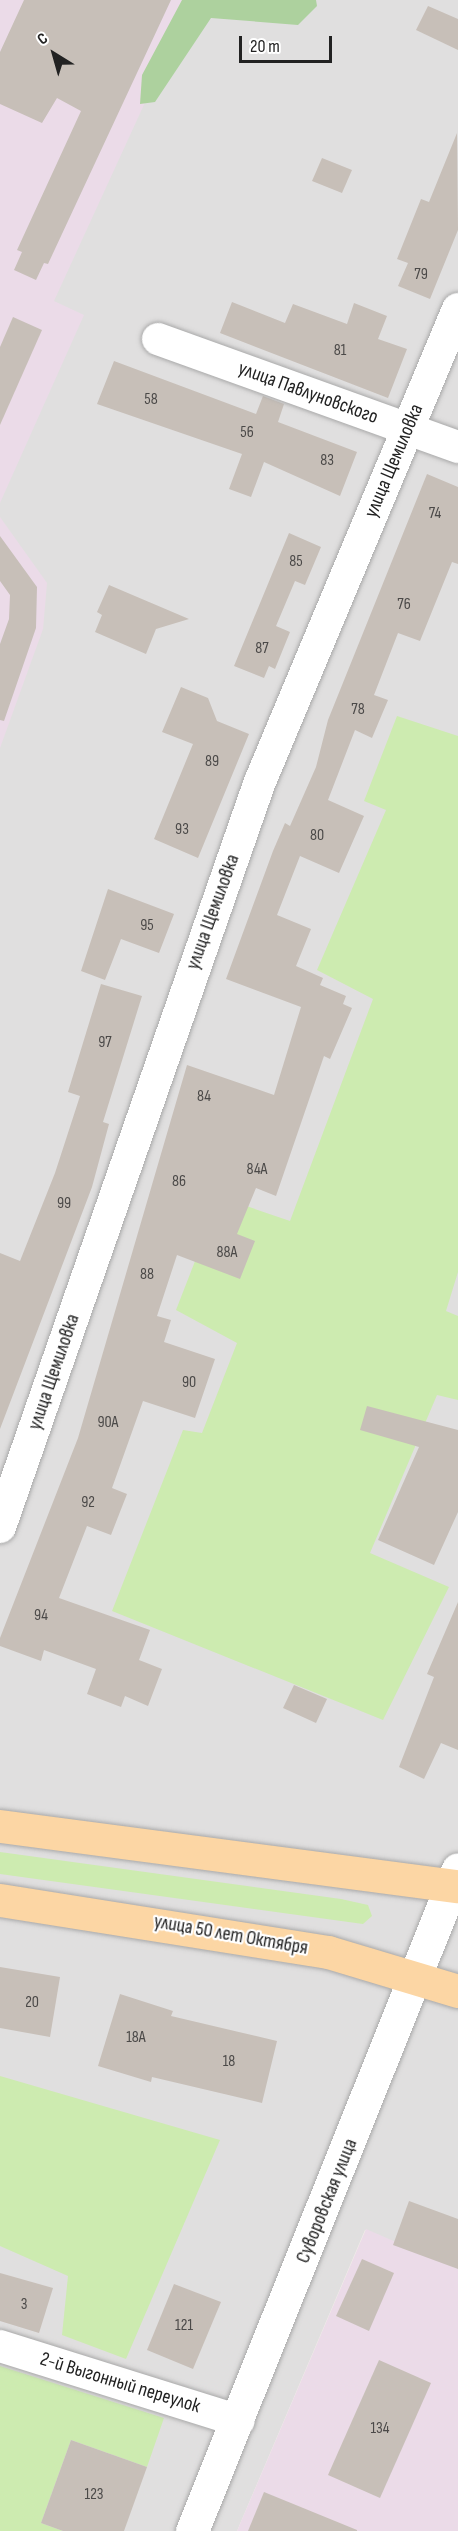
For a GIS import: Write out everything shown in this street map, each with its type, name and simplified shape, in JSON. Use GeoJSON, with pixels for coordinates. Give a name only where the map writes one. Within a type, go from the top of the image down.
{"type":"FeatureCollection","features":[{"type":"Feature","properties":{"kind":"main road"},"geometry":{"type":"LineString","coordinates":[[0,1826],[456,1880]]}},
{"type":"Feature","properties":{"kind":"main road","name":"улица 50 лет Октября"},"geometry":{"type":"LineString","coordinates":[[0,1900],[296,1946],[417,1976],[458,1991]]}},
{"type":"Feature","properties":{"kind":"street","name":"улица Щемиловка"},"geometry":{"type":"LineString","coordinates":[[0,1527],[260,784],[458,309]]}},
{"type":"Feature","properties":{"kind":"street","name":"улица Павлуновского"},"geometry":{"type":"LineString","coordinates":[[158,339],[458,447]]}},
{"type":"Feature","properties":{"kind":"street","name":"Суворовская улица"},"geometry":{"type":"LineString","coordinates":[[192,2531],[239,2421],[456,1880]]}},
{"type":"Feature","properties":{"kind":"street","name":"2-й Выгонный переулок"},"geometry":{"type":"LineString","coordinates":[[0,2346],[239,2421]]}},
{"type":"Feature","properties":{"kind":"shaded area"},"geometry":{"type":"Polygon","coordinates":[[[0,0],[458,0],[458,2269],[365,2230],[237,2531],[0,2531],[0,0]]]}},
{"type":"Feature","properties":{"kind":"shaded area"},"geometry":{"type":"Polygon","coordinates":[[[0,0],[192,0],[54,301],[84,315],[0,503],[0,0]]]}},
{"type":"Feature","properties":{"kind":"shaded area"},"geometry":{"type":"Polygon","coordinates":[[[0,517],[47,583],[43,629],[0,748],[0,517]]]}},
{"type":"Feature","properties":{"kind":"shaded area"},"geometry":{"type":"Polygon","coordinates":[[[366,2229],[458,2269],[458,2531],[237,2531],[366,2229]]]}},
{"type":"Feature","properties":{"kind":"green space"},"geometry":{"type":"Polygon","coordinates":[[[182,0],[316,0],[317,6],[298,25],[211,18],[155,102],[140,104],[142,75],[182,0]]]}},
{"type":"Feature","properties":{"kind":"green space"},"geometry":{"type":"Polygon","coordinates":[[[397,716],[458,736],[458,1272],[446,1311],[458,1316],[458,1400],[437,1395],[370,1553],[449,1587],[383,1720],[112,1611],[183,1430],[202,1433],[237,1343],[176,1310],[220,1197],[290,1221],[373,999],[317,970],[386,810],[364,801],[397,716]]]}},
{"type":"Feature","properties":{"kind":"green space"},"geometry":{"type":"Polygon","coordinates":[[[0,1852],[341,1899],[368,1905],[372,1916],[363,1924],[0,1874],[0,1852]]]}},
{"type":"Feature","properties":{"kind":"green space"},"geometry":{"type":"Polygon","coordinates":[[[0,2076],[220,2140],[126,2359],[62,2335],[68,2276],[0,2246],[0,2076]]]}},
{"type":"Feature","properties":{"kind":"green space"},"geometry":{"type":"Polygon","coordinates":[[[0,2366],[164,2418],[147,2467],[71,2440],[41,2523],[63,2531],[0,2531],[0,2366]]]}},
{"type":"Feature","properties":{"kind":"building"},"geometry":{"type":"Polygon","coordinates":[[[24,0],[171,0],[48,264],[44,263],[36,280],[14,270],[22,252],[17,250],[81,111],[57,98],[42,123],[0,104],[0,52],[24,0]]]}},
{"type":"Feature","properties":{"kind":"building"},"geometry":{"type":"Polygon","coordinates":[[[428,6],[458,19],[458,50],[416,30],[428,6]]]}},
{"type":"Feature","properties":{"kind":"building"},"geometry":{"type":"Polygon","coordinates":[[[457,133],[458,230],[430,299],[398,286],[408,263],[397,259],[421,199],[429,202],[457,133]]]}},
{"type":"Feature","properties":{"kind":"building"},"geometry":{"type":"Polygon","coordinates":[[[322,158],[352,170],[342,193],[312,181],[322,158]]]}},
{"type":"Feature","properties":{"kind":"building"},"geometry":{"type":"Polygon","coordinates":[[[232,302],[285,323],[293,304],[347,324],[354,303],[387,316],[378,339],[407,349],[388,398],[220,333],[232,302]]]}},
{"type":"Feature","properties":{"kind":"building"},"geometry":{"type":"Polygon","coordinates":[[[13,317],[42,330],[0,425],[0,347],[13,317]]]}},
{"type":"Feature","properties":{"kind":"building"},"geometry":{"type":"Polygon","coordinates":[[[114,361],[256,414],[263,396],[284,404],[278,422],[357,452],[340,496],[264,462],[251,497],[229,489],[242,454],[97,404],[114,361]]]}},
{"type":"Feature","properties":{"kind":"building"},"geometry":{"type":"Polygon","coordinates":[[[427,474],[458,487],[458,564],[452,562],[420,641],[398,633],[374,695],[388,700],[372,738],[355,730],[328,800],[364,816],[339,873],[300,856],[277,915],[311,929],[296,966],[323,978],[320,985],[346,996],[343,1004],[352,1008],[330,1059],[324,1056],[276,1196],[256,1188],[237,1234],[255,1241],[240,1279],[177,1255],[157,1316],[171,1320],[164,1342],[215,1359],[195,1418],[143,1401],[112,1488],[127,1494],[111,1535],[87,1526],[59,1598],[150,1630],[139,1660],[162,1669],[148,1706],[125,1696],[121,1707],[87,1694],[96,1669],[44,1650],[41,1661],[0,1646],[0,1638],[78,1438],[187,1065],[274,1095],[301,1007],[226,979],[273,851],[285,823],[290,826],[316,767],[328,720],[427,474]]]}},
{"type":"Feature","properties":{"kind":"building"},"geometry":{"type":"Polygon","coordinates":[[[289,533],[321,547],[305,585],[295,581],[276,626],[290,632],[275,669],[269,666],[264,678],[234,666],[289,533]]]}},
{"type":"Feature","properties":{"kind":"building"},"geometry":{"type":"Polygon","coordinates":[[[0,536],[37,587],[36,628],[4,721],[0,720],[0,644],[9,619],[10,595],[0,581],[0,536]]]}},
{"type":"Feature","properties":{"kind":"building"},"geometry":{"type":"Polygon","coordinates":[[[109,585],[189,619],[156,629],[146,654],[95,632],[102,615],[97,612],[109,585]]]}},
{"type":"Feature","properties":{"kind":"building"},"geometry":{"type":"Polygon","coordinates":[[[181,687],[208,698],[217,721],[249,734],[198,858],[154,839],[193,744],[162,732],[181,687]]]}},
{"type":"Feature","properties":{"kind":"building"},"geometry":{"type":"Polygon","coordinates":[[[108,889],[174,914],[159,953],[121,939],[105,980],[81,971],[108,889]]]}},
{"type":"Feature","properties":{"kind":"building"},"geometry":{"type":"Polygon","coordinates":[[[101,984],[142,996],[103,1122],[109,1124],[92,1187],[0,1429],[0,1253],[20,1261],[55,1173],[80,1096],[68,1092],[101,984]]]}},
{"type":"Feature","properties":{"kind":"building"},"geometry":{"type":"Polygon","coordinates":[[[367,1406],[458,1430],[458,1512],[434,1565],[378,1540],[419,1447],[360,1430],[367,1406]]]}},
{"type":"Feature","properties":{"kind":"building"},"geometry":{"type":"Polygon","coordinates":[[[458,1602],[458,1750],[441,1743],[424,1779],[399,1767],[434,1677],[427,1674],[458,1602]]]}},
{"type":"Feature","properties":{"kind":"building"},"geometry":{"type":"Polygon","coordinates":[[[294,1685],[327,1699],[316,1723],[283,1708],[294,1685]]]}},
{"type":"Feature","properties":{"kind":"building"},"geometry":{"type":"Polygon","coordinates":[[[0,1967],[60,1977],[50,2037],[0,2028],[0,1967]]]}},
{"type":"Feature","properties":{"kind":"building"},"geometry":{"type":"Polygon","coordinates":[[[120,1994],[173,2011],[171,2016],[277,2041],[262,2103],[152,2077],[151,2082],[98,2066],[120,1994]]]}},
{"type":"Feature","properties":{"kind":"building"},"geometry":{"type":"Polygon","coordinates":[[[409,2201],[458,2219],[458,2269],[393,2245],[409,2201]]]}},
{"type":"Feature","properties":{"kind":"building"},"geometry":{"type":"Polygon","coordinates":[[[362,2259],[394,2273],[369,2331],[336,2316],[362,2259]]]}},
{"type":"Feature","properties":{"kind":"building"},"geometry":{"type":"Polygon","coordinates":[[[0,2273],[53,2288],[39,2333],[0,2321],[0,2273]]]}},
{"type":"Feature","properties":{"kind":"building"},"geometry":{"type":"Polygon","coordinates":[[[174,2284],[221,2302],[193,2369],[147,2350],[174,2284]]]}},
{"type":"Feature","properties":{"kind":"building"},"geometry":{"type":"Polygon","coordinates":[[[379,2360],[431,2383],[380,2498],[328,2475],[379,2360]]]}},
{"type":"Feature","properties":{"kind":"building"},"geometry":{"type":"Polygon","coordinates":[[[71,2440],[147,2467],[124,2531],[63,2531],[41,2523],[71,2440]]]}},
{"type":"Feature","properties":{"kind":"building"},"geometry":{"type":"Polygon","coordinates":[[[264,2492],[357,2530],[357,2531],[248,2531],[264,2492]]]}}]}
